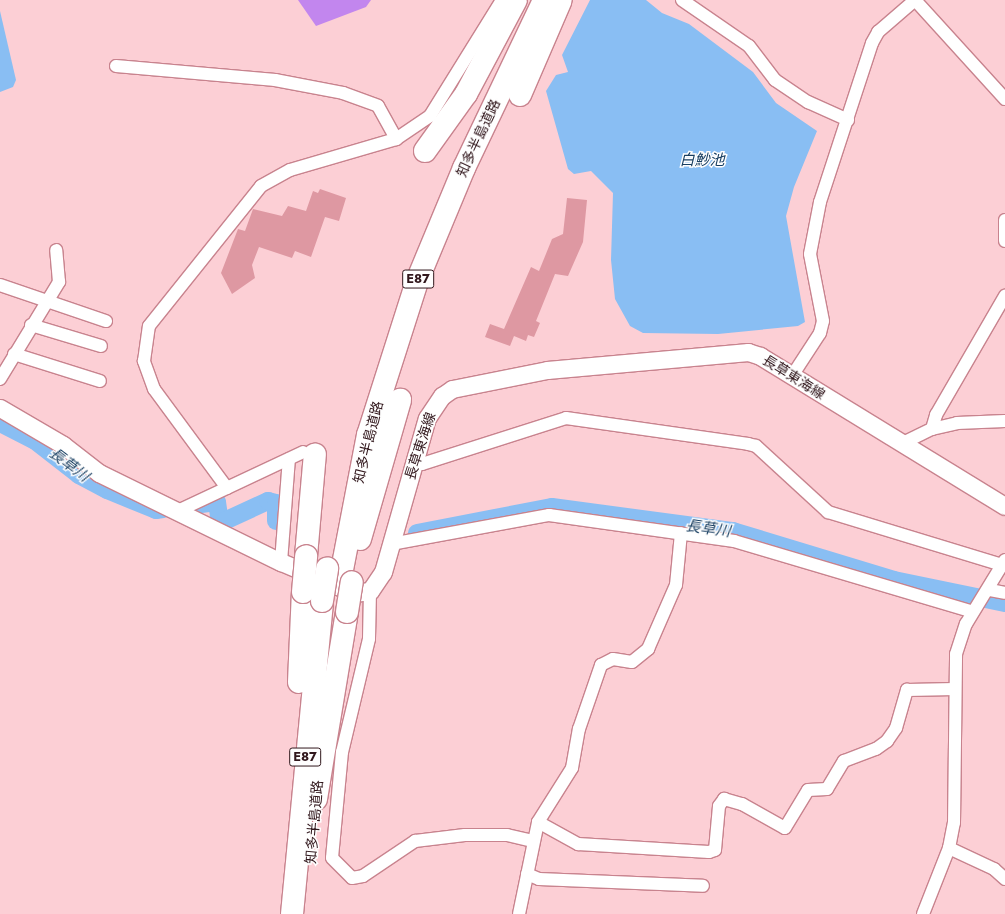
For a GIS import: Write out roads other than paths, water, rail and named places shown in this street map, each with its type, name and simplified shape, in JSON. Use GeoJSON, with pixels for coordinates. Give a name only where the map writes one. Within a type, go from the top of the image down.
{"type":"FeatureCollection","features":[{"type":"Feature","properties":{"kind":"highway"},"geometry":{"type":"LineString","coordinates":[[425,151],[466,94],[516,0]]}},
{"type":"Feature","properties":{"kind":"highway","name":"知多半島道路"},"geometry":{"type":"LineString","coordinates":[[347,579],[354,433],[387,321],[426,216],[527,0]]}},
{"type":"Feature","properties":{"kind":"highway","name":"知多半島道路"},"geometry":{"type":"LineString","coordinates":[[292,914],[300,815],[335,606],[347,579],[368,435],[417,281],[464,168],[544,0]]}},
{"type":"Feature","properties":{"kind":"highway"},"geometry":{"type":"LineString","coordinates":[[520,95],[561,0]]}},
{"type":"Feature","properties":{"kind":"highway"},"geometry":{"type":"LineString","coordinates":[[347,579],[400,400]]}},
{"type":"Feature","properties":{"kind":"highway"},"geometry":{"type":"LineString","coordinates":[[300,815],[296,770],[303,592],[306,556],[309,453]]}},
{"type":"Feature","properties":{"kind":"highway","name":"知多半島道路"},"geometry":{"type":"LineString","coordinates":[[307,914],[316,799],[335,606]]}},
{"type":"Feature","properties":{"kind":"main road","name":"長草東海線"},"geometry":{"type":"LineString","coordinates":[[347,579],[383,572],[431,409],[452,389],[547,370],[738,351],[760,356],[1005,506]]}},
{"type":"Feature","properties":{"kind":"main road"},"geometry":{"type":"LineString","coordinates":[[0,408],[63,445],[99,473],[180,510],[281,562],[354,593],[347,579]]}},
{"type":"Feature","properties":{"kind":"street"},"geometry":{"type":"LineString","coordinates":[[227,488],[154,389],[144,361],[149,326],[261,186],[290,170],[396,139],[430,116],[502,0]]}},
{"type":"Feature","properties":{"kind":"street"},"geometry":{"type":"LineString","coordinates":[[682,0],[749,46],[775,80],[808,102],[848,120]]}},
{"type":"Feature","properties":{"kind":"street"},"geometry":{"type":"LineString","coordinates":[[792,376],[820,333],[823,321],[810,254],[820,202],[872,43],[878,32],[915,0],[1005,99]]}},
{"type":"Feature","properties":{"kind":"street"},"geometry":{"type":"LineString","coordinates":[[116,66],[275,80],[343,93],[378,106],[396,139]]}},
{"type":"Feature","properties":{"kind":"street"},"geometry":{"type":"LineString","coordinates":[[1005,220],[1005,241]]}},
{"type":"Feature","properties":{"kind":"street"},"geometry":{"type":"LineString","coordinates":[[0,379],[45,302],[59,282],[56,250]]}},
{"type":"Feature","properties":{"kind":"street"},"geometry":{"type":"LineString","coordinates":[[0,286],[106,321]]}},
{"type":"Feature","properties":{"kind":"street"},"geometry":{"type":"LineString","coordinates":[[932,430],[936,414],[1005,296]]}},
{"type":"Feature","properties":{"kind":"street"},"geometry":{"type":"LineString","coordinates":[[31,326],[101,346]]}},
{"type":"Feature","properties":{"kind":"street"},"geometry":{"type":"LineString","coordinates":[[14,354],[100,381]]}},
{"type":"Feature","properties":{"kind":"street"},"geometry":{"type":"LineString","coordinates":[[415,462],[422,464],[566,418],[748,444],[756,446],[828,512],[1004,562],[990,590],[973,612],[956,654],[956,803],[949,848],[923,914]]}},
{"type":"Feature","properties":{"kind":"street"},"geometry":{"type":"LineString","coordinates":[[903,443],[932,430],[957,423],[1005,421]]}},
{"type":"Feature","properties":{"kind":"street"},"geometry":{"type":"LineString","coordinates":[[180,510],[289,459],[309,453]]}},
{"type":"Feature","properties":{"kind":"street"},"geometry":{"type":"LineString","coordinates":[[281,562],[289,459]]}},
{"type":"Feature","properties":{"kind":"street"},"geometry":{"type":"LineString","coordinates":[[391,544],[549,515],[734,541],[973,612]]}},
{"type":"Feature","properties":{"kind":"street"},"geometry":{"type":"LineString","coordinates":[[519,914],[538,822],[572,768],[579,729],[601,665],[613,659],[632,662],[648,649],[676,585],[681,533]]}},
{"type":"Feature","properties":{"kind":"street"},"geometry":{"type":"LineString","coordinates":[[347,579],[369,639],[342,752],[332,858],[352,878],[363,876],[415,841],[466,835],[507,835],[533,841]]}},
{"type":"Feature","properties":{"kind":"street"},"geometry":{"type":"LineString","coordinates":[[990,590],[1005,593]]}},
{"type":"Feature","properties":{"kind":"street"},"geometry":{"type":"LineString","coordinates":[[538,822],[578,844],[709,852],[715,850],[719,806],[724,799],[742,804],[785,828],[808,790],[827,789],[844,761],[876,750],[890,738],[901,716],[907,690],[955,689]]}},
{"type":"Feature","properties":{"kind":"street"},"geometry":{"type":"LineString","coordinates":[[949,848],[994,869],[1005,880]]}},
{"type":"Feature","properties":{"kind":"street"},"geometry":{"type":"LineString","coordinates":[[527,874],[539,879],[703,886]]}},
{"type":"Feature","properties":{"kind":"water","name":"白魦池"},"geometry":{"type":"Polygon","coordinates":[[[590,0],[646,0],[662,13],[689,24],[753,72],[776,103],[817,131],[794,187],[786,216],[805,322],[798,326],[718,334],[643,333],[630,326],[615,299],[611,260],[613,193],[591,171],[574,174],[568,169],[546,91],[556,75],[568,72],[562,55],[590,0]]]}},
{"type":"Feature","properties":{"kind":"water"},"geometry":{"type":"Polygon","coordinates":[[[0,11],[16,80],[13,87],[0,92],[0,11]]]}},
{"type":"Feature","properties":{"kind":"waterway","name":"長草川"},"geometry":{"type":"LineString","coordinates":[[0,423],[34,440],[79,475],[107,490],[156,510],[163,509]]}},
{"type":"Feature","properties":{"kind":"waterway","name":"長草川"},"geometry":{"type":"LineString","coordinates":[[201,504],[217,502],[220,523],[268,501],[276,503],[276,521]]}},
{"type":"Feature","properties":{"kind":"waterway","name":"長草川"},"geometry":{"type":"LineString","coordinates":[[417,533],[552,507],[733,531],[894,580],[1005,603]]}}]}
